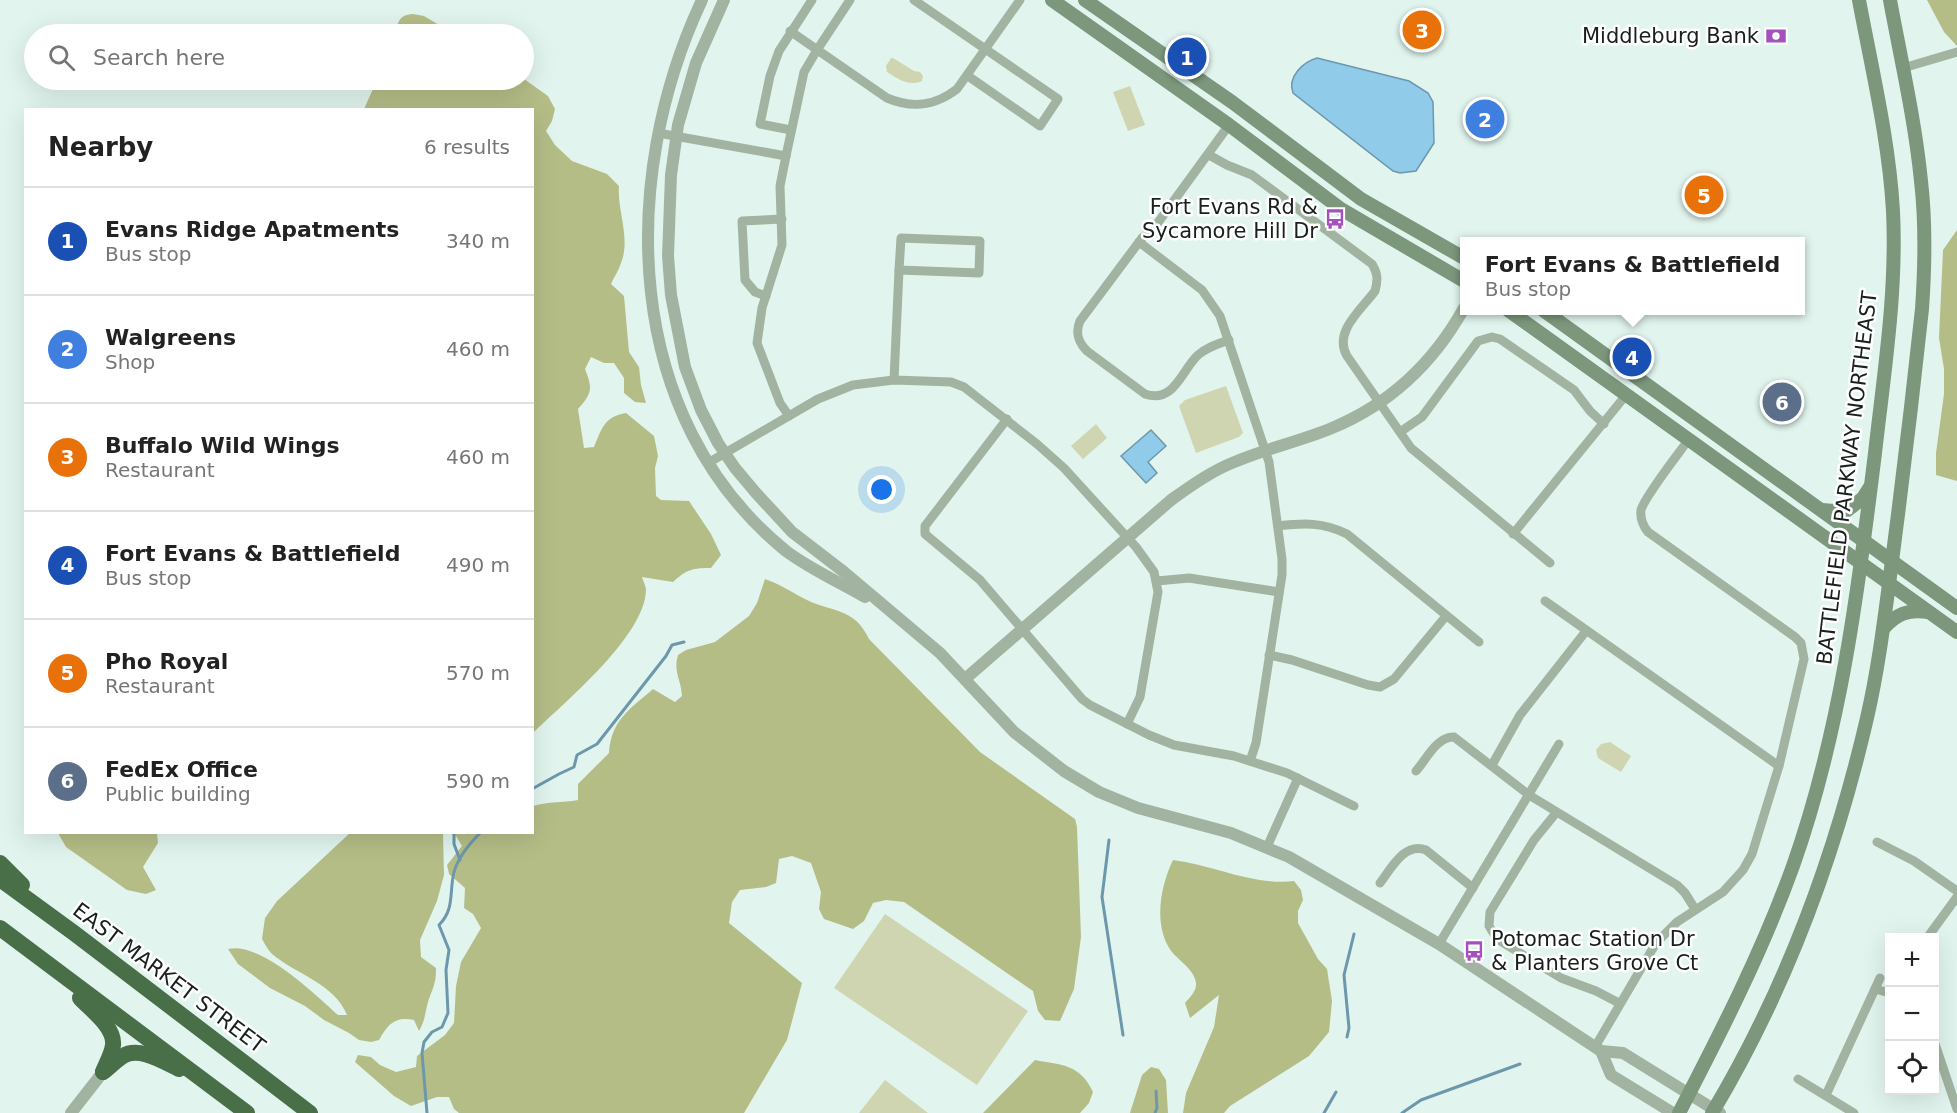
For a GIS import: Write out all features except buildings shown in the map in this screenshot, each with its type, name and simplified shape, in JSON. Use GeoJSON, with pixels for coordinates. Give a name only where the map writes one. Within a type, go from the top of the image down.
{"type":"FeatureCollection","features":[{"type":"Feature","properties":{"kind":"highway"},"geometry":{"type":"LineString","coordinates":[[0,863],[74,933]]}},
{"type":"Feature","properties":{"kind":"highway","name":"EAST MARKET STREET"},"geometry":{"type":"LineString","coordinates":[[0,879],[310,1113]]}},
{"type":"Feature","properties":{"kind":"highway"},"geometry":{"type":"LineString","coordinates":[[0,928],[247,1113]]}},
{"type":"Feature","properties":{"kind":"highway"},"geometry":{"type":"LineString","coordinates":[[52,969],[111,1032],[113,1046],[103,1072]]}},
{"type":"Feature","properties":{"kind":"highway"},"geometry":{"type":"LineString","coordinates":[[103,1072],[123,1056],[135,1053],[148,1056],[202,1079]]}},
{"type":"Feature","properties":{"kind":"main road"},"geometry":{"type":"LineString","coordinates":[[1052,0],[1229,124],[1341,209],[1460,279]]}},
{"type":"Feature","properties":{"kind":"main road"},"geometry":{"type":"LineString","coordinates":[[1085,0],[1232,102],[1360,199],[1460,256]]}},
{"type":"Feature","properties":{"kind":"main road","name":"BATTLEFIELD PARKWAY NORTHEAST"},"geometry":{"type":"LineString","coordinates":[[1679,1113],[1746,982],[1796,855],[1813,804],[1839,701],[1853,624],[1865,543],[1892,299],[1894,235],[1888,160],[1859,0]]}},
{"type":"Feature","properties":{"kind":"main road"},"geometry":{"type":"LineString","coordinates":[[1716,1112],[1768,1009],[1803,925],[1833,843],[1867,717],[1883,629],[1922,309],[1925,263],[1919,162],[1890,0]]}},
{"type":"Feature","properties":{"kind":"main road"},"geometry":{"type":"LineString","coordinates":[[1515,315],[1957,632]]}},
{"type":"Feature","properties":{"kind":"main road"},"geometry":{"type":"LineString","coordinates":[[1550,315],[1957,608]]}},
{"type":"Feature","properties":{"kind":"main road"},"geometry":{"type":"LineString","coordinates":[[1822,510],[1845,512],[1863,498],[1871,485]]}},
{"type":"Feature","properties":{"kind":"main road"},"geometry":{"type":"LineString","coordinates":[[1883,629],[1896,616],[1905,612],[1915,610],[1930,612]]}},
{"type":"Feature","properties":{"kind":"street"},"geometry":{"type":"LineString","coordinates":[[702,0],[672,74],[658,133],[649,201],[647,241],[655,318],[666,373],[678,403],[708,463],[730,494],[756,523],[788,552],[890,610]]}},
{"type":"Feature","properties":{"kind":"street"},"geometry":{"type":"LineString","coordinates":[[724,0],[696,63],[676,135],[668,212],[668,256],[671,295],[685,367],[701,410],[725,453],[756,494],[792,532],[940,653],[1014,732],[1064,771],[1099,792],[1138,808],[1231,833],[1289,857],[1438,944],[1598,1049],[1623,1053],[1716,1112]]}},
{"type":"Feature","properties":{"kind":"street"},"geometry":{"type":"LineString","coordinates":[[791,130],[760,124],[775,60],[790,31],[812,0]]}},
{"type":"Feature","properties":{"kind":"street"},"geometry":{"type":"LineString","coordinates":[[789,416],[780,403],[757,343],[766,296],[782,245],[780,186],[801,83],[817,50],[850,0]]}},
{"type":"Feature","properties":{"kind":"street"},"geometry":{"type":"LineString","coordinates":[[914,0],[1058,99],[1040,126],[968,76]]}},
{"type":"Feature","properties":{"kind":"street"},"geometry":{"type":"LineString","coordinates":[[790,31],[887,98],[913,105],[936,102],[957,89],[968,76],[1020,0]]}},
{"type":"Feature","properties":{"kind":"street"},"geometry":{"type":"LineString","coordinates":[[1903,68],[1957,52]]}},
{"type":"Feature","properties":{"kind":"street"},"geometry":{"type":"LineString","coordinates":[[1229,124],[1209,155],[1154,228],[1139,242],[1080,321],[1077,332],[1081,345],[1145,394],[1160,396],[1173,389],[1196,357],[1208,348],[1229,340]]}},
{"type":"Feature","properties":{"kind":"street"},"geometry":{"type":"LineString","coordinates":[[658,133],[786,156]]}},
{"type":"Feature","properties":{"kind":"street"},"geometry":{"type":"LineString","coordinates":[[1209,155],[1252,175],[1372,264],[1378,277],[1375,291],[1343,335],[1343,349],[1347,356],[1411,448],[1550,564]]}},
{"type":"Feature","properties":{"kind":"street"},"geometry":{"type":"LineString","coordinates":[[766,296],[755,292],[745,280],[742,220],[782,219]]}},
{"type":"Feature","properties":{"kind":"street"},"geometry":{"type":"LineString","coordinates":[[894,380],[899,270],[901,238],[980,241],[979,273],[899,270]]}},
{"type":"Feature","properties":{"kind":"street"},"geometry":{"type":"LineString","coordinates":[[1139,242],[1202,290],[1220,316],[1265,451],[1274,488],[1282,559],[1256,743],[1250,761]]}},
{"type":"Feature","properties":{"kind":"street"},"geometry":{"type":"LineString","coordinates":[[965,679],[1171,500],[1199,480],[1236,461],[1334,427],[1380,402],[1406,382],[1432,357],[1460,315]]}},
{"type":"Feature","properties":{"kind":"street"},"geometry":{"type":"LineString","coordinates":[[1401,432],[1422,417],[1478,341],[1492,337],[1500,339],[1574,390],[1590,411],[1604,424]]}},
{"type":"Feature","properties":{"kind":"street"},"geometry":{"type":"LineString","coordinates":[[708,463],[835,390],[872,381],[894,380],[951,382],[974,394],[1064,468],[1149,563],[1157,581],[1158,592],[1140,697],[1127,724]]}},
{"type":"Feature","properties":{"kind":"street"},"geometry":{"type":"LineString","coordinates":[[1513,534],[1626,394]]}},
{"type":"Feature","properties":{"kind":"street"},"geometry":{"type":"LineString","coordinates":[[1006,419],[924,530],[927,537],[971,570],[1082,699],[1127,724],[1174,745],[1250,761],[1298,778],[1354,806]]}},
{"type":"Feature","properties":{"kind":"street"},"geometry":{"type":"LineString","coordinates":[[1598,1049],[1619,1003],[1656,943],[1695,909],[1723,892],[1743,870],[1752,854],[1779,766],[1804,659],[1801,644],[1795,637],[1648,532],[1641,519],[1644,504],[1689,439]]}},
{"type":"Feature","properties":{"kind":"street"},"geometry":{"type":"LineString","coordinates":[[1278,526],[1323,524],[1347,534],[1479,642]]}},
{"type":"Feature","properties":{"kind":"street"},"geometry":{"type":"LineString","coordinates":[[1157,581],[1189,578],[1279,592]]}},
{"type":"Feature","properties":{"kind":"street"},"geometry":{"type":"LineString","coordinates":[[1545,601],[1779,766]]}},
{"type":"Feature","properties":{"kind":"street"},"geometry":{"type":"LineString","coordinates":[[1269,655],[1380,687],[1394,679],[1446,616]]}},
{"type":"Feature","properties":{"kind":"street"},"geometry":{"type":"LineString","coordinates":[[1492,765],[1520,715],[1586,631]]}},
{"type":"Feature","properties":{"kind":"street"},"geometry":{"type":"LineString","coordinates":[[1416,771],[1441,740],[1447,736],[1461,740],[1529,795],[1677,885],[1695,909]]}},
{"type":"Feature","properties":{"kind":"street"},"geometry":{"type":"LineString","coordinates":[[1438,944],[1559,744]]}},
{"type":"Feature","properties":{"kind":"street"},"geometry":{"type":"LineString","coordinates":[[1267,847],[1298,778]]}},
{"type":"Feature","properties":{"kind":"street"},"geometry":{"type":"LineString","coordinates":[[1556,813],[1534,840],[1490,912],[1489,926],[1497,939],[1561,978],[1596,991],[1619,1003]]}},
{"type":"Feature","properties":{"kind":"street"},"geometry":{"type":"LineString","coordinates":[[1876,842],[1914,861],[1957,891]]}},
{"type":"Feature","properties":{"kind":"street"},"geometry":{"type":"LineString","coordinates":[[1380,883],[1403,854],[1413,848],[1419,848],[1425,850],[1473,888]]}},
{"type":"Feature","properties":{"kind":"street"},"geometry":{"type":"LineString","coordinates":[[1931,933],[1957,897]]}},
{"type":"Feature","properties":{"kind":"street"},"geometry":{"type":"LineString","coordinates":[[1826,1095],[1880,978]]}},
{"type":"Feature","properties":{"kind":"street"},"geometry":{"type":"LineString","coordinates":[[1875,989],[1885,992]]}},
{"type":"Feature","properties":{"kind":"street"},"geometry":{"type":"LineString","coordinates":[[1598,1049],[1611,1075],[1673,1113]]}},
{"type":"Feature","properties":{"kind":"street"},"geometry":{"type":"LineString","coordinates":[[1939,1053],[1957,1106]]}},
{"type":"Feature","properties":{"kind":"street"},"geometry":{"type":"LineString","coordinates":[[71,1113],[103,1072]]}},
{"type":"Feature","properties":{"kind":"street"},"geometry":{"type":"LineString","coordinates":[[1798,1078],[1854,1113]]}},
{"type":"Feature","properties":{"kind":"green space"},"geometry":{"type":"Polygon","coordinates":[[[1927,0],[1957,0],[1957,46],[1944,32],[1927,0]]]}},
{"type":"Feature","properties":{"kind":"green space"},"geometry":{"type":"Polygon","coordinates":[[[404,16],[424,16],[437,24],[398,24],[404,16]]]}},
{"type":"Feature","properties":{"kind":"green space"},"geometry":{"type":"Polygon","coordinates":[[[891,58],[920,72],[923,76],[922,81],[908,83],[887,72],[886,66],[891,58]]]}},
{"type":"Feature","properties":{"kind":"green space"},"geometry":{"type":"Polygon","coordinates":[[[534,86],[548,96],[555,109],[546,131],[555,145],[572,161],[607,174],[619,186],[625,244],[620,266],[611,284],[624,296],[629,352],[639,367],[646,403],[635,402],[624,393],[624,378],[614,363],[604,363],[591,357],[585,369],[590,390],[578,409],[584,448],[594,447],[605,424],[613,417],[626,413],[654,436],[658,456],[655,468],[656,496],[661,500],[689,501],[711,534],[721,555],[711,568],[690,570],[673,582],[642,577],[646,590],[642,608],[632,627],[601,667],[534,732],[534,108],[364,108],[373,90],[534,90],[534,86]]]}},
{"type":"Feature","properties":{"kind":"green space"},"geometry":{"type":"Polygon","coordinates":[[[1130,86],[1145,125],[1128,131],[1113,92],[1130,86]]]}},
{"type":"Feature","properties":{"kind":"green space"},"geometry":{"type":"Polygon","coordinates":[[[1957,230],[1957,481],[1936,475],[1936,453],[1944,394],[1944,369],[1939,338],[1943,250],[1957,230]]]}},
{"type":"Feature","properties":{"kind":"green space"},"geometry":{"type":"Polygon","coordinates":[[[1226,386],[1243,433],[1239,437],[1196,453],[1179,406],[1185,400],[1226,386]]]}},
{"type":"Feature","properties":{"kind":"green space"},"geometry":{"type":"Polygon","coordinates":[[[1096,424],[1107,438],[1083,459],[1071,446],[1096,424]]]}},
{"type":"Feature","properties":{"kind":"green space"},"geometry":{"type":"Polygon","coordinates":[[[765,579],[813,603],[849,615],[863,628],[869,639],[980,752],[1075,819],[1081,937],[1074,989],[1060,1021],[1045,1020],[1038,1011],[1033,991],[904,902],[886,900],[873,903],[864,921],[853,929],[824,919],[819,909],[821,892],[811,863],[792,856],[779,859],[776,883],[766,887],[740,890],[732,902],[729,923],[802,983],[787,1040],[744,1113],[459,1113],[454,1109],[449,1097],[437,1097],[411,1106],[394,1096],[355,1062],[358,1055],[371,1057],[380,1065],[396,1072],[416,1067],[417,1056],[445,1035],[454,1023],[456,986],[461,962],[481,928],[473,914],[464,908],[465,888],[449,874],[447,865],[462,846],[456,836],[451,834],[534,834],[534,806],[578,800],[578,784],[609,753],[613,732],[629,709],[653,689],[675,702],[682,696],[677,671],[678,655],[686,650],[715,642],[749,616],[757,603],[765,579]]]}},
{"type":"Feature","properties":{"kind":"green space"},"geometry":{"type":"Polygon","coordinates":[[[1610,742],[1631,756],[1621,772],[1598,758],[1596,750],[1601,744],[1610,742]]]}},
{"type":"Feature","properties":{"kind":"green space"},"geometry":{"type":"Polygon","coordinates":[[[59,834],[157,834],[158,843],[143,867],[156,890],[146,894],[127,890],[66,847],[59,834]]]}},
{"type":"Feature","properties":{"kind":"green space"},"geometry":{"type":"Polygon","coordinates":[[[349,834],[443,834],[444,875],[437,901],[420,940],[421,957],[436,968],[435,982],[419,1031],[414,1020],[402,1019],[393,1022],[379,1040],[371,1042],[359,1040],[305,1006],[270,988],[238,964],[228,949],[241,949],[271,961],[302,983],[338,1015],[347,1015],[341,1004],[324,987],[282,961],[268,949],[262,939],[265,918],[277,901],[349,834]]]}},
{"type":"Feature","properties":{"kind":"green space"},"geometry":{"type":"Polygon","coordinates":[[[1173,860],[1264,881],[1294,881],[1301,890],[1303,900],[1298,911],[1298,923],[1318,959],[1327,969],[1332,1001],[1329,1032],[1309,1056],[1230,1106],[1224,1113],[1183,1113],[1186,1093],[1214,1027],[1219,995],[1190,1018],[1185,1003],[1195,989],[1195,979],[1190,970],[1168,946],[1161,925],[1162,891],[1173,860]]]}},
{"type":"Feature","properties":{"kind":"green space"},"geometry":{"type":"Polygon","coordinates":[[[885,914],[1028,1011],[977,1085],[834,988],[885,914]]]}},
{"type":"Feature","properties":{"kind":"green space"},"geometry":{"type":"Polygon","coordinates":[[[1035,1060],[1069,1067],[1088,1083],[1093,1092],[1089,1103],[1080,1113],[983,1113],[1035,1060]]]}},
{"type":"Feature","properties":{"kind":"green space"},"geometry":{"type":"Polygon","coordinates":[[[1151,1067],[1159,1069],[1166,1080],[1168,1113],[1130,1113],[1142,1075],[1151,1067]]]}},
{"type":"Feature","properties":{"kind":"green space"},"geometry":{"type":"Polygon","coordinates":[[[885,1080],[928,1113],[859,1113],[885,1080]]]}},
{"type":"Feature","properties":{"kind":"water"},"geometry":{"type":"Polygon","coordinates":[[[1317,58],[1409,81],[1428,93],[1433,102],[1434,143],[1416,171],[1400,173],[1393,171],[1293,93],[1294,76],[1306,63],[1317,58]]]}},
{"type":"Feature","properties":{"kind":"water"},"geometry":{"type":"Polygon","coordinates":[[[1151,430],[1166,446],[1148,462],[1157,473],[1146,483],[1121,456],[1151,430]]]}},
{"type":"Feature","properties":{"kind":"waterway"},"geometry":{"type":"LineString","coordinates":[[534,788],[574,767],[577,755],[597,744],[666,656],[672,645],[684,642]]}},
{"type":"Feature","properties":{"kind":"waterway"},"geometry":{"type":"LineString","coordinates":[[454,834],[454,844],[460,860]]}},
{"type":"Feature","properties":{"kind":"waterway"},"geometry":{"type":"LineString","coordinates":[[427,1113],[422,1053],[424,1042],[432,1032],[442,1027],[448,1013],[446,970],[449,950],[439,925],[447,913],[458,861],[479,834]]}},
{"type":"Feature","properties":{"kind":"waterway"},"geometry":{"type":"LineString","coordinates":[[1109,840],[1102,897],[1123,1035]]}},
{"type":"Feature","properties":{"kind":"waterway"},"geometry":{"type":"LineString","coordinates":[[1347,1037],[1349,1028],[1344,975],[1354,934]]}},
{"type":"Feature","properties":{"kind":"waterway"},"geometry":{"type":"LineString","coordinates":[[1402,1113],[1421,1100],[1520,1064]]}},
{"type":"Feature","properties":{"kind":"waterway"},"geometry":{"type":"LineString","coordinates":[[1155,1113],[1156,1091]]}},
{"type":"Feature","properties":{"kind":"waterway"},"geometry":{"type":"LineString","coordinates":[[1324,1113],[1336,1092]]}},
{"type":"Feature","properties":{"kind":"place","name":"Buffalo Wild Wings"},"geometry":{"type":"Point","coordinates":[1422,30]}},
{"type":"Feature","properties":{"kind":"place","name":"Middleburg Bank"},"geometry":{"type":"Point","coordinates":[1776,36]}},
{"type":"Feature","properties":{"kind":"place","name":"Evans Ridge Apatments"},"geometry":{"type":"Point","coordinates":[1187,57]}},
{"type":"Feature","properties":{"kind":"place","name":"Walgreens"},"geometry":{"type":"Point","coordinates":[1485,119]}},
{"type":"Feature","properties":{"kind":"place","name":"Pho Royal"},"geometry":{"type":"Point","coordinates":[1704,195]}},
{"type":"Feature","properties":{"kind":"place","name":"Fort Evans Rd & Sycamore Hill Dr"},"geometry":{"type":"Point","coordinates":[1335,219]}},
{"type":"Feature","properties":{"kind":"place","name":"Fort Evans & Battlefield"},"geometry":{"type":"Point","coordinates":[1632,357]}},
{"type":"Feature","properties":{"kind":"place","name":"FedEx Office"},"geometry":{"type":"Point","coordinates":[1782,402]}},
{"type":"Feature","properties":{"kind":"place","name":"Potomac Station Dr & Planters Grove Ct"},"geometry":{"type":"Point","coordinates":[1474,951]}}]}
